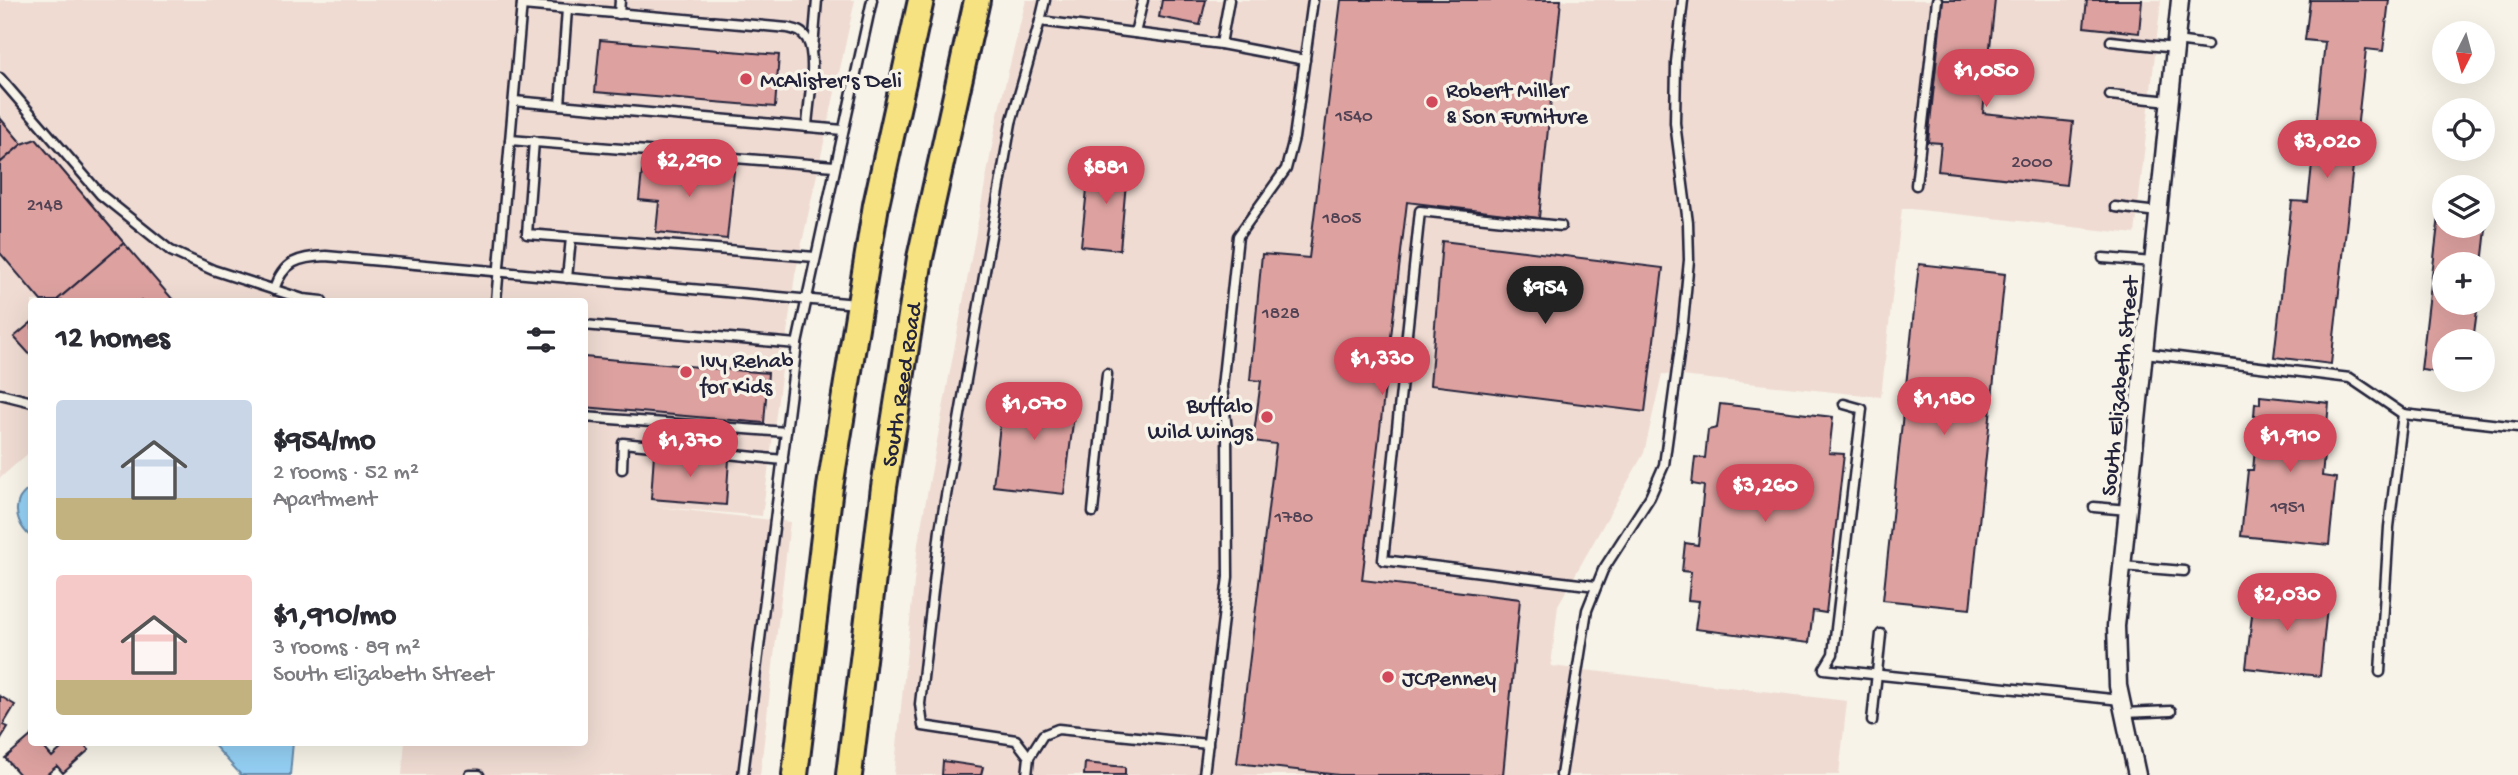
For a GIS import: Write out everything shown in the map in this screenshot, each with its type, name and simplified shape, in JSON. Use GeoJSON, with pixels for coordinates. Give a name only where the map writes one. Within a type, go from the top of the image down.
{"type":"FeatureCollection","features":[{"type":"Feature","properties":{"kind":"main road"},"geometry":{"type":"LineString","coordinates":[[795,775],[830,486],[876,205],[921,0]]}},
{"type":"Feature","properties":{"kind":"main road","name":"South Reed Road"},"geometry":{"type":"LineString","coordinates":[[849,775],[884,487],[920,258],[977,0]]}},
{"type":"Feature","properties":{"kind":"street","name":"South Elizabeth Street"},"geometry":{"type":"LineString","coordinates":[[2137,775],[2123,706],[2116,626],[2180,0]]}},
{"type":"Feature","properties":{"kind":"lane"},"geometry":{"type":"LineString","coordinates":[[619,14],[620,0]]}},
{"type":"Feature","properties":{"kind":"lane"},"geometry":{"type":"LineString","coordinates":[[807,127],[817,0]]}},
{"type":"Feature","properties":{"kind":"lane"},"geometry":{"type":"LineString","coordinates":[[743,775],[797,344],[872,0]]}},
{"type":"Feature","properties":{"kind":"lane"},"geometry":{"type":"LineString","coordinates":[[1029,757],[1017,740],[923,726],[920,704],[940,530],[990,246],[1012,123],[1045,0]]}},
{"type":"Feature","properties":{"kind":"lane"},"geometry":{"type":"LineString","coordinates":[[1135,33],[1143,0]]}},
{"type":"Feature","properties":{"kind":"lane"},"geometry":{"type":"LineString","coordinates":[[1222,44],[1229,0]]}},
{"type":"Feature","properties":{"kind":"lane"},"geometry":{"type":"LineString","coordinates":[[1204,775],[1228,577],[1227,430],[1222,387],[1238,236],[1286,169],[1294,138],[1313,0]]}},
{"type":"Feature","properties":{"kind":"lane"},"geometry":{"type":"LineString","coordinates":[[1562,775],[1587,610],[1603,570],[1650,497],[1664,465],[1689,260],[1688,223],[1675,122],[1676,62],[1683,0]]}},
{"type":"Feature","properties":{"kind":"lane"},"geometry":{"type":"LineString","coordinates":[[1916,185],[1937,0]]}},
{"type":"Feature","properties":{"kind":"lane"},"geometry":{"type":"LineString","coordinates":[[496,298],[522,3],[788,29],[801,32],[812,55]]}},
{"type":"Feature","properties":{"kind":"lane"},"geometry":{"type":"LineString","coordinates":[[560,105],[567,9]]}},
{"type":"Feature","properties":{"kind":"lane"},"geometry":{"type":"LineString","coordinates":[[1040,21],[1222,44],[1305,60]]}},
{"type":"Feature","properties":{"kind":"lane"},"geometry":{"type":"LineString","coordinates":[[2111,41],[2207,45]]}},
{"type":"Feature","properties":{"kind":"lane"},"geometry":{"type":"LineString","coordinates":[[0,78],[101,195],[172,251],[213,270],[300,298]]}},
{"type":"Feature","properties":{"kind":"lane"},"geometry":{"type":"LineString","coordinates":[[2110,95],[2169,101]]}},
{"type":"Feature","properties":{"kind":"lane"},"geometry":{"type":"LineString","coordinates":[[513,101],[843,130]]}},
{"type":"Feature","properties":{"kind":"lane"},"geometry":{"type":"LineString","coordinates":[[510,139],[834,166]]}},
{"type":"Feature","properties":{"kind":"lane"},"geometry":{"type":"LineString","coordinates":[[534,141],[527,234],[815,257]]}},
{"type":"Feature","properties":{"kind":"lane"},"geometry":{"type":"LineString","coordinates":[[2115,207],[2158,212]]}},
{"type":"Feature","properties":{"kind":"lane"},"geometry":{"type":"LineString","coordinates":[[1561,226],[1420,211],[1383,560],[1597,586]]}},
{"type":"Feature","properties":{"kind":"lane"},"geometry":{"type":"LineString","coordinates":[[567,278],[571,238]]}},
{"type":"Feature","properties":{"kind":"lane"},"geometry":{"type":"LineString","coordinates":[[274,290],[278,278],[299,258],[326,256],[860,304]]}},
{"type":"Feature","properties":{"kind":"lane"},"geometry":{"type":"LineString","coordinates":[[2102,258],[2153,262]]}},
{"type":"Feature","properties":{"kind":"lane"},"geometry":{"type":"LineString","coordinates":[[588,325],[797,344]]}},
{"type":"Feature","properties":{"kind":"lane"},"geometry":{"type":"LineString","coordinates":[[2145,353],[2350,379],[2403,414],[2518,427]]}},
{"type":"Feature","properties":{"kind":"lane"},"geometry":{"type":"LineString","coordinates":[[1093,512],[1107,374]]}},
{"type":"Feature","properties":{"kind":"lane"},"geometry":{"type":"LineString","coordinates":[[0,394],[28,401]]}},
{"type":"Feature","properties":{"kind":"lane"},"geometry":{"type":"LineString","coordinates":[[1844,404],[1862,408],[1833,654],[1824,669],[2171,711]]}},
{"type":"Feature","properties":{"kind":"lane"},"geometry":{"type":"LineString","coordinates":[[2380,672],[2389,527],[2403,414]]}},
{"type":"Feature","properties":{"kind":"lane"},"geometry":{"type":"LineString","coordinates":[[588,417],[786,432]]}},
{"type":"Feature","properties":{"kind":"lane"},"geometry":{"type":"LineString","coordinates":[[622,469],[624,443],[783,460]]}},
{"type":"Feature","properties":{"kind":"lane"},"geometry":{"type":"LineString","coordinates":[[2094,507],[2128,510]]}},
{"type":"Feature","properties":{"kind":"lane"},"geometry":{"type":"LineString","coordinates":[[2122,566],[2184,572]]}},
{"type":"Feature","properties":{"kind":"lane"},"geometry":{"type":"LineString","coordinates":[[1872,721],[1881,634]]}},
{"type":"Feature","properties":{"kind":"lane"},"geometry":{"type":"LineString","coordinates":[[1027,775],[1029,757],[1043,735],[1058,729],[1208,744]]}},
{"type":"Feature","properties":{"kind":"lane"},"geometry":{"type":"LineString","coordinates":[[470,775],[479,775]]}},
{"type":"Feature","properties":{"kind":"shaded area"},"geometry":{"type":"Polygon","coordinates":[[[0,0],[855,0],[795,275],[762,516],[649,506],[790,522],[760,775],[402,775],[405,746],[588,746],[588,298],[28,298],[28,454],[0,478],[0,0]]]}},
{"type":"Feature","properties":{"kind":"shaded area"},"geometry":{"type":"Polygon","coordinates":[[[1026,0],[2161,0],[2135,234],[1902,208],[1881,397],[1662,374],[1644,453],[1558,605],[1551,666],[1847,701],[1839,775],[894,775],[918,543],[999,109],[1026,0]]]}},
{"type":"Feature","properties":{"kind":"water"},"geometry":{"type":"Polygon","coordinates":[[[28,489],[28,534],[18,515],[17,505],[28,489]]]}},
{"type":"Feature","properties":{"kind":"water"},"geometry":{"type":"Polygon","coordinates":[[[215,746],[293,746],[290,775],[241,775],[215,746]]]}},
{"type":"Feature","properties":{"kind":"building"},"geometry":{"type":"Polygon","coordinates":[[[1162,0],[1206,0],[1200,25],[1159,17],[1162,0]]]}},
{"type":"Feature","properties":{"kind":"building"},"geometry":{"type":"Polygon","coordinates":[[[1341,0],[1561,0],[1539,218],[1407,202],[1362,580],[1520,599],[1503,775],[1339,775],[1237,763],[1276,444],[1253,441],[1261,381],[1250,380],[1262,254],[1309,258],[1341,0]]]}},
{"type":"Feature","properties":{"kind":"building"},"geometry":{"type":"Polygon","coordinates":[[[1943,0],[1995,0],[1983,113],[2073,122],[2066,185],[1938,171],[1941,143],[1928,142],[1943,0]]]}},
{"type":"Feature","properties":{"kind":"building"},"geometry":{"type":"Polygon","coordinates":[[[2087,0],[2142,0],[2139,33],[2084,27],[2087,0]]]}},
{"type":"Feature","properties":{"kind":"building"},"geometry":{"type":"Polygon","coordinates":[[[2310,0],[2389,0],[2383,51],[2366,49],[2331,364],[2274,357],[2292,201],[2308,202],[2325,42],[2305,40],[2310,0]]]}},
{"type":"Feature","properties":{"kind":"building"},"geometry":{"type":"Polygon","coordinates":[[[600,40],[779,55],[775,107],[595,92],[600,40]]]}},
{"type":"Feature","properties":{"kind":"building"},"geometry":{"type":"Polygon","coordinates":[[[0,118],[22,144],[0,163],[0,118]]]}},
{"type":"Feature","properties":{"kind":"building"},"geometry":{"type":"Polygon","coordinates":[[[36,139],[124,243],[60,298],[38,298],[0,253],[0,163],[22,144],[36,139]]]}},
{"type":"Feature","properties":{"kind":"building"},"geometry":{"type":"Polygon","coordinates":[[[1101,158],[1128,160],[1120,250],[1081,246],[1088,180],[1099,181],[1101,158]]]}},
{"type":"Feature","properties":{"kind":"building"},"geometry":{"type":"Polygon","coordinates":[[[643,162],[734,171],[727,239],[656,232],[659,202],[639,200],[643,162]]]}},
{"type":"Feature","properties":{"kind":"building"},"geometry":{"type":"Polygon","coordinates":[[[2436,238],[2485,238],[2483,252],[2435,252],[2436,238]]]}},
{"type":"Feature","properties":{"kind":"building"},"geometry":{"type":"Polygon","coordinates":[[[1442,241],[1663,268],[1645,412],[1430,385],[1442,241]]]}},
{"type":"Feature","properties":{"kind":"building"},"geometry":{"type":"Polygon","coordinates":[[[124,243],[171,298],[60,298],[124,243]]]}},
{"type":"Feature","properties":{"kind":"building"},"geometry":{"type":"Polygon","coordinates":[[[1919,264],[2005,274],[1970,609],[1883,600],[1919,264]]]}},
{"type":"Feature","properties":{"kind":"building"},"geometry":{"type":"Polygon","coordinates":[[[2432,276],[2432,315],[2476,315],[2475,329],[2432,329],[2432,371],[2421,370],[2432,276]]]}},
{"type":"Feature","properties":{"kind":"building"},"geometry":{"type":"Polygon","coordinates":[[[28,325],[28,353],[14,337],[28,325]]]}},
{"type":"Feature","properties":{"kind":"building"},"geometry":{"type":"Polygon","coordinates":[[[588,357],[768,373],[764,423],[588,407],[588,357]]]}},
{"type":"Feature","properties":{"kind":"building"},"geometry":{"type":"Polygon","coordinates":[[[1004,390],[1076,399],[1064,494],[993,486],[1004,390]]]}},
{"type":"Feature","properties":{"kind":"building"},"geometry":{"type":"Polygon","coordinates":[[[2260,396],[2329,403],[2322,476],[2336,478],[2329,545],[2241,536],[2248,470],[2253,470],[2258,416],[2254,416],[2255,403],[2260,404],[2260,396]]]}},
{"type":"Feature","properties":{"kind":"building"},"geometry":{"type":"Polygon","coordinates":[[[1720,404],[1833,417],[1829,453],[1844,454],[1826,613],[1813,611],[1809,643],[1695,629],[1699,601],[1688,600],[1691,572],[1682,571],[1685,543],[1698,545],[1704,486],[1692,484],[1695,457],[1705,458],[1708,430],[1717,428],[1720,404]]]}},
{"type":"Feature","properties":{"kind":"building"},"geometry":{"type":"Polygon","coordinates":[[[654,453],[729,459],[726,505],[651,499],[654,453]]]}},
{"type":"Feature","properties":{"kind":"building"},"geometry":{"type":"Polygon","coordinates":[[[2255,589],[2328,597],[2320,676],[2246,668],[2255,589]]]}},
{"type":"Feature","properties":{"kind":"building"},"geometry":{"type":"Polygon","coordinates":[[[0,696],[15,705],[3,725],[8,727],[0,740],[0,696]]]}},
{"type":"Feature","properties":{"kind":"building"},"geometry":{"type":"Polygon","coordinates":[[[28,738],[28,746],[42,746],[52,757],[64,746],[86,746],[89,750],[63,773],[57,766],[46,775],[20,775],[5,758],[28,738]]]}},
{"type":"Feature","properties":{"kind":"building"},"geometry":{"type":"Polygon","coordinates":[[[943,761],[983,767],[981,775],[942,775],[943,761]]]}},
{"type":"Feature","properties":{"kind":"building"},"geometry":{"type":"Polygon","coordinates":[[[1085,763],[1125,767],[1125,775],[1084,775],[1085,763]]]}},
{"type":"Feature","properties":{"kind":"place","name":"McAlister's Deli"},"geometry":{"type":"Point","coordinates":[746,79]}},
{"type":"Feature","properties":{"kind":"place","name":"Robert Miller & Son Furniture"},"geometry":{"type":"Point","coordinates":[1432,102]}},
{"type":"Feature","properties":{"kind":"place","name":"Ivy Rehab for Kids"},"geometry":{"type":"Point","coordinates":[686,372]}},
{"type":"Feature","properties":{"kind":"place","name":"Buffalo Wild Wings"},"geometry":{"type":"Point","coordinates":[1267,417]}},
{"type":"Feature","properties":{"kind":"place","name":"JCPenney"},"geometry":{"type":"Point","coordinates":[1388,677]}}]}
